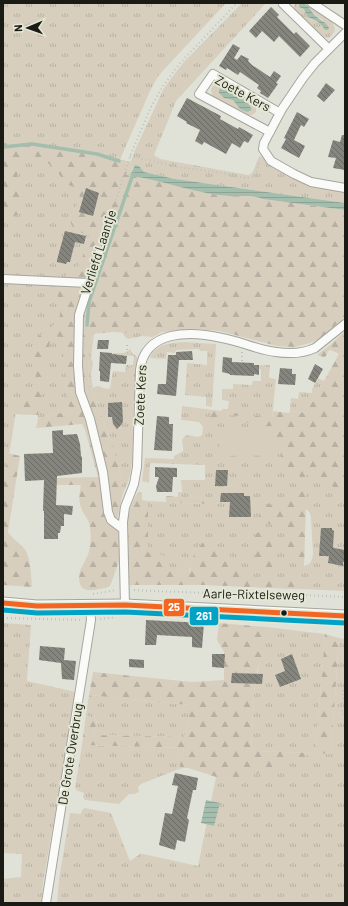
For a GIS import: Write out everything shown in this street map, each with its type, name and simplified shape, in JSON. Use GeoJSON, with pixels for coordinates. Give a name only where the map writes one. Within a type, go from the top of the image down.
{"type":"FeatureCollection","features":[{"type":"Feature","properties":{"kind":"street"},"geometry":{"type":"LineString","coordinates":[[284,3],[283,4],[329,49]]}},
{"type":"Feature","properties":{"kind":"street"},"geometry":{"type":"LineString","coordinates":[[312,3],[345,25]]}},
{"type":"Feature","properties":{"kind":"street","name":"Zoete Kers"},"geometry":{"type":"LineString","coordinates":[[266,155],[263,149],[264,143],[280,113],[303,78],[345,33]]}},
{"type":"Feature","properties":{"kind":"street","name":"Zoete Kers"},"geometry":{"type":"LineString","coordinates":[[270,132],[199,94],[213,74],[280,113]]}},
{"type":"Feature","properties":{"kind":"street"},"geometry":{"type":"LineString","coordinates":[[266,155],[270,161],[311,182],[345,188]]}},
{"type":"Feature","properties":{"kind":"street","name":"Verliefd Laantje"},"geometry":{"type":"LineString","coordinates":[[99,253],[88,283],[79,315],[78,366],[80,392],[90,419],[103,472],[108,512],[111,520],[123,529]]}},
{"type":"Feature","properties":{"kind":"street"},"geometry":{"type":"LineString","coordinates":[[3,278],[88,283]]}},
{"type":"Feature","properties":{"kind":"street","name":"Zoete Kers"},"geometry":{"type":"LineString","coordinates":[[125,605],[123,529],[125,507],[134,484],[137,467],[140,367],[143,357],[151,345],[164,338],[180,335],[195,335],[222,338],[267,351],[292,354],[314,348],[345,324]]}},
{"type":"Feature","properties":{"kind":"street","name":"Aarle-Rixtelseweg"},"geometry":{"type":"LineString","coordinates":[[3,603],[36,606],[91,599],[125,605],[345,616]]}},
{"type":"Feature","properties":{"kind":"street","name":"De Grote Overbrug"},"geometry":{"type":"LineString","coordinates":[[46,903],[91,620],[91,599]]}},
{"type":"Feature","properties":{"kind":"path","name":"Verliefd Laantje"},"geometry":{"type":"LineString","coordinates":[[99,253],[130,156],[151,106],[163,86],[180,63],[236,3]]}},
{"type":"Feature","properties":{"kind":"path"},"geometry":{"type":"LineString","coordinates":[[130,156],[250,178],[255,176],[260,161],[263,156],[266,155]]}},
{"type":"Feature","properties":{"kind":"path"},"geometry":{"type":"LineString","coordinates":[[242,349],[242,363]]}},
{"type":"Feature","properties":{"kind":"path"},"geometry":{"type":"LineString","coordinates":[[126,369],[129,369],[129,366],[133,366]]}},
{"type":"Feature","properties":{"kind":"path","name":"Aarle-Rixtelseweg"},"geometry":{"type":"LineString","coordinates":[[91,599],[106,591],[125,590],[180,593],[345,597]]}},
{"type":"Feature","properties":{"kind":"path"},"geometry":{"type":"LineString","coordinates":[[3,618],[91,620],[118,617]]}},
{"type":"Feature","properties":{"kind":"path"},"geometry":{"type":"LineString","coordinates":[[345,687],[343,691],[341,708],[345,716]]}},
{"type":"Feature","properties":{"kind":"green space"},"geometry":{"type":"Polygon","coordinates":[[[3,3],[226,3],[159,75],[151,89],[118,164],[63,337],[69,411],[38,419],[38,415],[17,414],[16,412],[3,492],[3,3]]]}},
{"type":"Feature","properties":{"kind":"green space"},"geometry":{"type":"Polygon","coordinates":[[[242,3],[266,3],[176,101],[154,155],[160,159],[248,175],[253,172],[260,156],[297,180],[316,187],[345,191],[345,203],[175,179],[144,172],[139,166],[133,167],[130,175],[126,175],[135,150],[164,88],[183,63],[242,3]]]}},
{"type":"Feature","properties":{"kind":"green space"},"geometry":{"type":"Polygon","coordinates":[[[295,3],[299,3],[298,5],[304,9],[310,19],[320,23],[325,30],[323,20],[302,3],[307,3],[329,18],[335,31],[329,38],[322,37],[296,11],[294,8],[295,3]]]}},
{"type":"Feature","properties":{"kind":"green space"},"geometry":{"type":"Polygon","coordinates":[[[216,82],[222,83],[254,104],[256,106],[256,112],[252,115],[248,115],[214,97],[211,89],[216,82]]]}},
{"type":"Feature","properties":{"kind":"green space"},"geometry":{"type":"Polygon","coordinates":[[[12,141],[131,162],[126,175],[130,175],[134,178],[144,178],[219,195],[246,196],[345,210],[345,317],[320,338],[310,343],[294,347],[277,346],[220,331],[196,329],[162,332],[154,329],[147,331],[136,331],[132,333],[113,332],[92,334],[88,360],[89,383],[112,444],[119,469],[123,493],[117,520],[119,561],[110,586],[106,588],[87,590],[82,588],[79,582],[80,571],[89,551],[91,537],[89,522],[81,509],[79,495],[81,485],[53,485],[53,478],[98,477],[85,430],[82,424],[36,428],[38,419],[69,411],[62,337],[51,336],[38,415],[17,414],[17,407],[19,403],[30,397],[35,385],[36,377],[34,353],[36,338],[52,327],[59,318],[60,312],[58,294],[60,285],[69,270],[79,266],[90,237],[75,229],[71,222],[72,213],[79,199],[80,194],[78,188],[65,182],[52,166],[26,153],[21,154],[16,161],[18,187],[24,201],[23,211],[3,220],[3,144],[12,141]]]}},
{"type":"Feature","properties":{"kind":"green space"},"geometry":{"type":"Polygon","coordinates":[[[154,329],[162,332],[153,337],[142,336],[128,339],[122,332],[132,333],[139,330],[147,331],[154,329]]]}},
{"type":"Feature","properties":{"kind":"green space"},"geometry":{"type":"Polygon","coordinates":[[[345,331],[345,491],[334,488],[325,478],[315,475],[307,475],[304,566],[298,556],[286,545],[287,539],[284,533],[261,519],[259,513],[264,506],[280,503],[285,496],[299,496],[300,476],[288,471],[282,465],[282,448],[277,443],[276,427],[254,427],[243,420],[243,416],[218,414],[216,424],[211,425],[211,410],[272,418],[273,411],[306,413],[339,354],[331,350],[328,351],[324,357],[317,355],[345,331]]]}},
{"type":"Feature","properties":{"kind":"green space"},"geometry":{"type":"Polygon","coordinates":[[[94,333],[91,358],[93,363],[91,375],[93,388],[97,386],[107,389],[110,388],[113,371],[125,372],[126,365],[133,365],[134,356],[114,355],[113,353],[124,353],[131,349],[131,352],[138,358],[133,410],[132,466],[123,493],[119,469],[112,444],[89,383],[88,360],[92,334],[94,333]]]}},
{"type":"Feature","properties":{"kind":"green space"},"geometry":{"type":"Polygon","coordinates":[[[185,342],[216,344],[212,407],[206,406],[206,397],[185,395],[187,363],[207,365],[207,351],[200,351],[199,349],[176,350],[175,353],[167,352],[166,359],[150,358],[156,349],[160,347],[185,342]]]}},
{"type":"Feature","properties":{"kind":"green space"},"geometry":{"type":"Polygon","coordinates":[[[345,348],[345,591],[206,585],[193,557],[191,567],[188,571],[175,573],[167,570],[168,563],[153,553],[148,553],[148,501],[208,504],[208,499],[178,497],[178,492],[182,492],[181,480],[205,480],[205,465],[150,463],[149,483],[142,481],[145,458],[174,459],[174,456],[183,451],[183,438],[188,435],[198,437],[202,435],[203,427],[199,422],[181,420],[182,406],[221,411],[222,409],[228,409],[229,401],[222,400],[222,389],[233,389],[233,384],[252,385],[253,381],[261,381],[261,370],[259,369],[259,365],[270,365],[269,378],[276,379],[272,418],[309,423],[345,348]],[[305,508],[304,566],[311,562],[313,554],[310,513],[305,508]]]}},
{"type":"Feature","properties":{"kind":"green space"},"geometry":{"type":"Polygon","coordinates":[[[318,378],[324,381],[306,413],[290,411],[291,398],[298,399],[299,392],[312,393],[312,389],[318,378]]]}},
{"type":"Feature","properties":{"kind":"green space"},"geometry":{"type":"Polygon","coordinates":[[[276,426],[277,455],[220,456],[219,428],[276,426]]]}},
{"type":"Feature","properties":{"kind":"green space"},"geometry":{"type":"Polygon","coordinates":[[[8,453],[20,456],[8,532],[22,546],[28,555],[32,587],[3,585],[3,489],[8,453]]]}},
{"type":"Feature","properties":{"kind":"green space"},"geometry":{"type":"Polygon","coordinates":[[[138,492],[142,492],[142,500],[148,501],[148,553],[159,554],[167,558],[167,570],[172,573],[178,573],[190,570],[193,557],[201,543],[203,543],[207,550],[219,551],[230,556],[237,564],[241,574],[250,575],[259,582],[262,579],[258,561],[253,553],[251,542],[253,537],[260,531],[270,532],[275,536],[277,541],[275,552],[279,560],[276,571],[277,577],[294,578],[297,581],[296,589],[206,585],[127,585],[127,525],[133,502],[138,492]]]}},
{"type":"Feature","properties":{"kind":"green space"},"geometry":{"type":"Polygon","coordinates":[[[166,496],[209,499],[209,504],[166,502],[166,496]]]}},
{"type":"Feature","properties":{"kind":"green space"},"geometry":{"type":"Polygon","coordinates":[[[3,623],[31,625],[27,681],[76,692],[43,883],[41,903],[3,903],[3,879],[21,877],[22,854],[3,853],[3,623]]]}},
{"type":"Feature","properties":{"kind":"green space"},"geometry":{"type":"Polygon","coordinates":[[[219,623],[266,627],[264,648],[257,671],[254,692],[251,751],[314,753],[256,774],[231,778],[216,777],[188,768],[179,769],[184,748],[82,745],[86,715],[97,720],[94,735],[184,737],[188,726],[189,705],[89,695],[93,672],[192,682],[224,680],[224,652],[217,640],[219,623]]]}},
{"type":"Feature","properties":{"kind":"green space"},"geometry":{"type":"Polygon","coordinates":[[[266,627],[325,634],[316,746],[314,753],[331,754],[339,638],[345,639],[345,903],[57,903],[59,879],[70,813],[81,814],[82,810],[85,808],[111,813],[130,861],[140,854],[143,854],[198,866],[216,777],[231,778],[313,753],[251,751],[254,692],[266,627]]]}},
{"type":"Feature","properties":{"kind":"green space"},"geometry":{"type":"Polygon","coordinates":[[[325,634],[339,638],[331,754],[314,753],[316,746],[325,634]]]}},
{"type":"Feature","properties":{"kind":"green space"},"geometry":{"type":"Polygon","coordinates":[[[89,695],[190,705],[188,726],[184,737],[94,735],[97,720],[86,715],[89,695]]]}},
{"type":"Feature","properties":{"kind":"green space"},"geometry":{"type":"Polygon","coordinates":[[[82,745],[184,748],[179,769],[141,784],[138,787],[139,792],[129,794],[119,804],[85,800],[83,797],[84,793],[75,788],[82,745]]]}},
{"type":"Feature","properties":{"kind":"shaded area"},"geometry":{"type":"Polygon","coordinates":[[[299,3],[303,3],[308,6],[319,19],[326,24],[329,28],[328,30],[325,30],[319,23],[308,17],[304,9],[299,7],[299,3]]]}},
{"type":"Feature","properties":{"kind":"shaded area"},"geometry":{"type":"Polygon","coordinates":[[[221,88],[225,88],[232,94],[247,102],[252,110],[247,112],[240,109],[233,100],[224,98],[219,93],[221,88]]]}},
{"type":"Feature","properties":{"kind":"shaded area"},"geometry":{"type":"Polygon","coordinates":[[[135,165],[139,166],[144,172],[175,179],[345,203],[345,210],[246,196],[218,195],[144,178],[134,178],[130,175],[135,165]]]}},
{"type":"Feature","properties":{"kind":"shaded area"},"geometry":{"type":"Polygon","coordinates":[[[206,800],[220,803],[214,826],[201,823],[206,800]]]}},
{"type":"Feature","properties":{"kind":"building"},"geometry":{"type":"Polygon","coordinates":[[[271,7],[279,15],[277,17],[294,34],[296,32],[310,46],[300,57],[279,36],[274,42],[262,31],[256,38],[249,31],[271,7]]]}},
{"type":"Feature","properties":{"kind":"building"},"geometry":{"type":"Polygon","coordinates":[[[233,44],[240,48],[234,58],[237,60],[241,55],[249,59],[248,61],[252,65],[270,77],[274,71],[281,76],[276,83],[278,84],[268,98],[260,93],[261,91],[257,88],[259,85],[240,72],[238,75],[227,68],[226,70],[219,66],[233,44]]]}},
{"type":"Feature","properties":{"kind":"building"},"geometry":{"type":"Polygon","coordinates":[[[326,83],[335,90],[324,102],[317,96],[326,83]]]}},
{"type":"Feature","properties":{"kind":"building"},"geometry":{"type":"Polygon","coordinates":[[[187,98],[221,116],[220,119],[253,135],[248,143],[244,141],[240,148],[232,143],[226,154],[204,142],[202,145],[195,141],[200,130],[186,123],[187,122],[177,116],[187,98]]]}},
{"type":"Feature","properties":{"kind":"building"},"geometry":{"type":"Polygon","coordinates":[[[297,112],[309,119],[304,127],[301,125],[294,140],[305,146],[299,158],[281,148],[286,139],[284,138],[297,112]]]}},
{"type":"Feature","properties":{"kind":"building"},"geometry":{"type":"Polygon","coordinates":[[[342,135],[345,135],[345,170],[333,168],[336,158],[328,157],[333,140],[340,142],[342,135]]]}},
{"type":"Feature","properties":{"kind":"building"},"geometry":{"type":"Polygon","coordinates":[[[86,188],[99,193],[93,216],[79,212],[86,188]]]}},
{"type":"Feature","properties":{"kind":"building"},"geometry":{"type":"Polygon","coordinates":[[[65,231],[86,236],[84,244],[75,242],[70,262],[67,262],[66,264],[57,262],[65,231]]]}},
{"type":"Feature","properties":{"kind":"building"},"geometry":{"type":"Polygon","coordinates":[[[98,340],[109,340],[108,349],[97,349],[98,340]]]}},
{"type":"Feature","properties":{"kind":"building"},"geometry":{"type":"Polygon","coordinates":[[[192,351],[193,360],[179,360],[176,396],[157,394],[158,384],[166,384],[168,355],[176,355],[176,352],[192,351]]]}},
{"type":"Feature","properties":{"kind":"building"},"geometry":{"type":"Polygon","coordinates":[[[100,352],[127,356],[126,364],[111,363],[109,382],[100,381],[100,352]]]}},
{"type":"Feature","properties":{"kind":"building"},"geometry":{"type":"Polygon","coordinates":[[[223,357],[232,358],[232,362],[254,363],[254,365],[259,365],[259,375],[230,375],[222,372],[223,357]]]}},
{"type":"Feature","properties":{"kind":"building"},"geometry":{"type":"Polygon","coordinates":[[[315,364],[323,369],[315,383],[308,379],[315,364]]]}},
{"type":"Feature","properties":{"kind":"building"},"geometry":{"type":"Polygon","coordinates":[[[280,368],[292,369],[292,374],[296,374],[295,385],[278,384],[280,368]]]}},
{"type":"Feature","properties":{"kind":"building"},"geometry":{"type":"Polygon","coordinates":[[[122,402],[123,421],[117,429],[113,424],[112,417],[108,417],[108,403],[122,402]]]}},
{"type":"Feature","properties":{"kind":"building"},"geometry":{"type":"Polygon","coordinates":[[[157,416],[169,417],[169,424],[173,424],[172,451],[154,450],[157,416]]]}},
{"type":"Feature","properties":{"kind":"building"},"geometry":{"type":"Polygon","coordinates":[[[63,430],[63,435],[77,434],[82,457],[82,473],[57,476],[56,505],[73,506],[72,515],[64,514],[64,526],[61,526],[60,533],[58,533],[58,539],[44,539],[44,480],[25,481],[24,454],[53,453],[52,431],[63,430]]]}},
{"type":"Feature","properties":{"kind":"building"},"geometry":{"type":"Polygon","coordinates":[[[155,467],[177,468],[177,477],[173,477],[172,492],[157,492],[156,486],[159,477],[155,477],[155,467]]]}},
{"type":"Feature","properties":{"kind":"building"},"geometry":{"type":"Polygon","coordinates":[[[216,470],[228,470],[227,486],[215,486],[216,470]]]}},
{"type":"Feature","properties":{"kind":"building"},"geometry":{"type":"Polygon","coordinates":[[[221,493],[244,493],[244,496],[250,496],[251,517],[229,517],[230,502],[220,502],[221,493]]]}},
{"type":"Feature","properties":{"kind":"building"},"geometry":{"type":"Polygon","coordinates":[[[321,528],[332,528],[334,531],[333,547],[345,550],[345,562],[343,562],[343,566],[328,563],[329,556],[319,556],[321,528]]]}},
{"type":"Feature","properties":{"kind":"building"},"geometry":{"type":"Polygon","coordinates":[[[146,620],[204,623],[202,648],[192,647],[192,637],[157,635],[156,645],[145,645],[146,620]]]}},
{"type":"Feature","properties":{"kind":"building"},"geometry":{"type":"Polygon","coordinates":[[[40,646],[65,648],[64,660],[76,661],[74,680],[62,679],[61,663],[39,660],[40,646]]]}},
{"type":"Feature","properties":{"kind":"building"},"geometry":{"type":"Polygon","coordinates":[[[212,654],[225,654],[224,668],[212,667],[212,654]]]}},
{"type":"Feature","properties":{"kind":"building"},"geometry":{"type":"Polygon","coordinates":[[[292,654],[301,679],[280,687],[275,675],[285,671],[281,659],[292,654]]]}},
{"type":"Feature","properties":{"kind":"building"},"geometry":{"type":"Polygon","coordinates":[[[129,659],[144,660],[144,668],[129,667],[129,659]]]}},
{"type":"Feature","properties":{"kind":"building"},"geometry":{"type":"Polygon","coordinates":[[[232,673],[263,674],[262,684],[231,683],[232,673]]]}},
{"type":"Feature","properties":{"kind":"building"},"geometry":{"type":"Polygon","coordinates":[[[175,773],[198,778],[196,790],[193,790],[187,818],[189,820],[185,842],[177,840],[175,850],[159,845],[165,813],[172,814],[178,786],[172,785],[175,773]]]}},
{"type":"Feature","properties":{"kind":"waterway"},"geometry":{"type":"LineString","coordinates":[[3,147],[32,144],[97,154],[119,161]]}},
{"type":"Feature","properties":{"kind":"waterway"},"geometry":{"type":"LineString","coordinates":[[87,325],[89,302],[133,174]]}},
{"type":"Feature","properties":{"kind":"transit line","name":"25"},"geometry":{"type":"LineString","coordinates":[[3,603],[37,606],[125,605],[345,616]]}},
{"type":"Feature","properties":{"kind":"transit line","name":"261"},"geometry":{"type":"LineString","coordinates":[[3,610],[37,613],[125,612],[345,623]]}}]}
